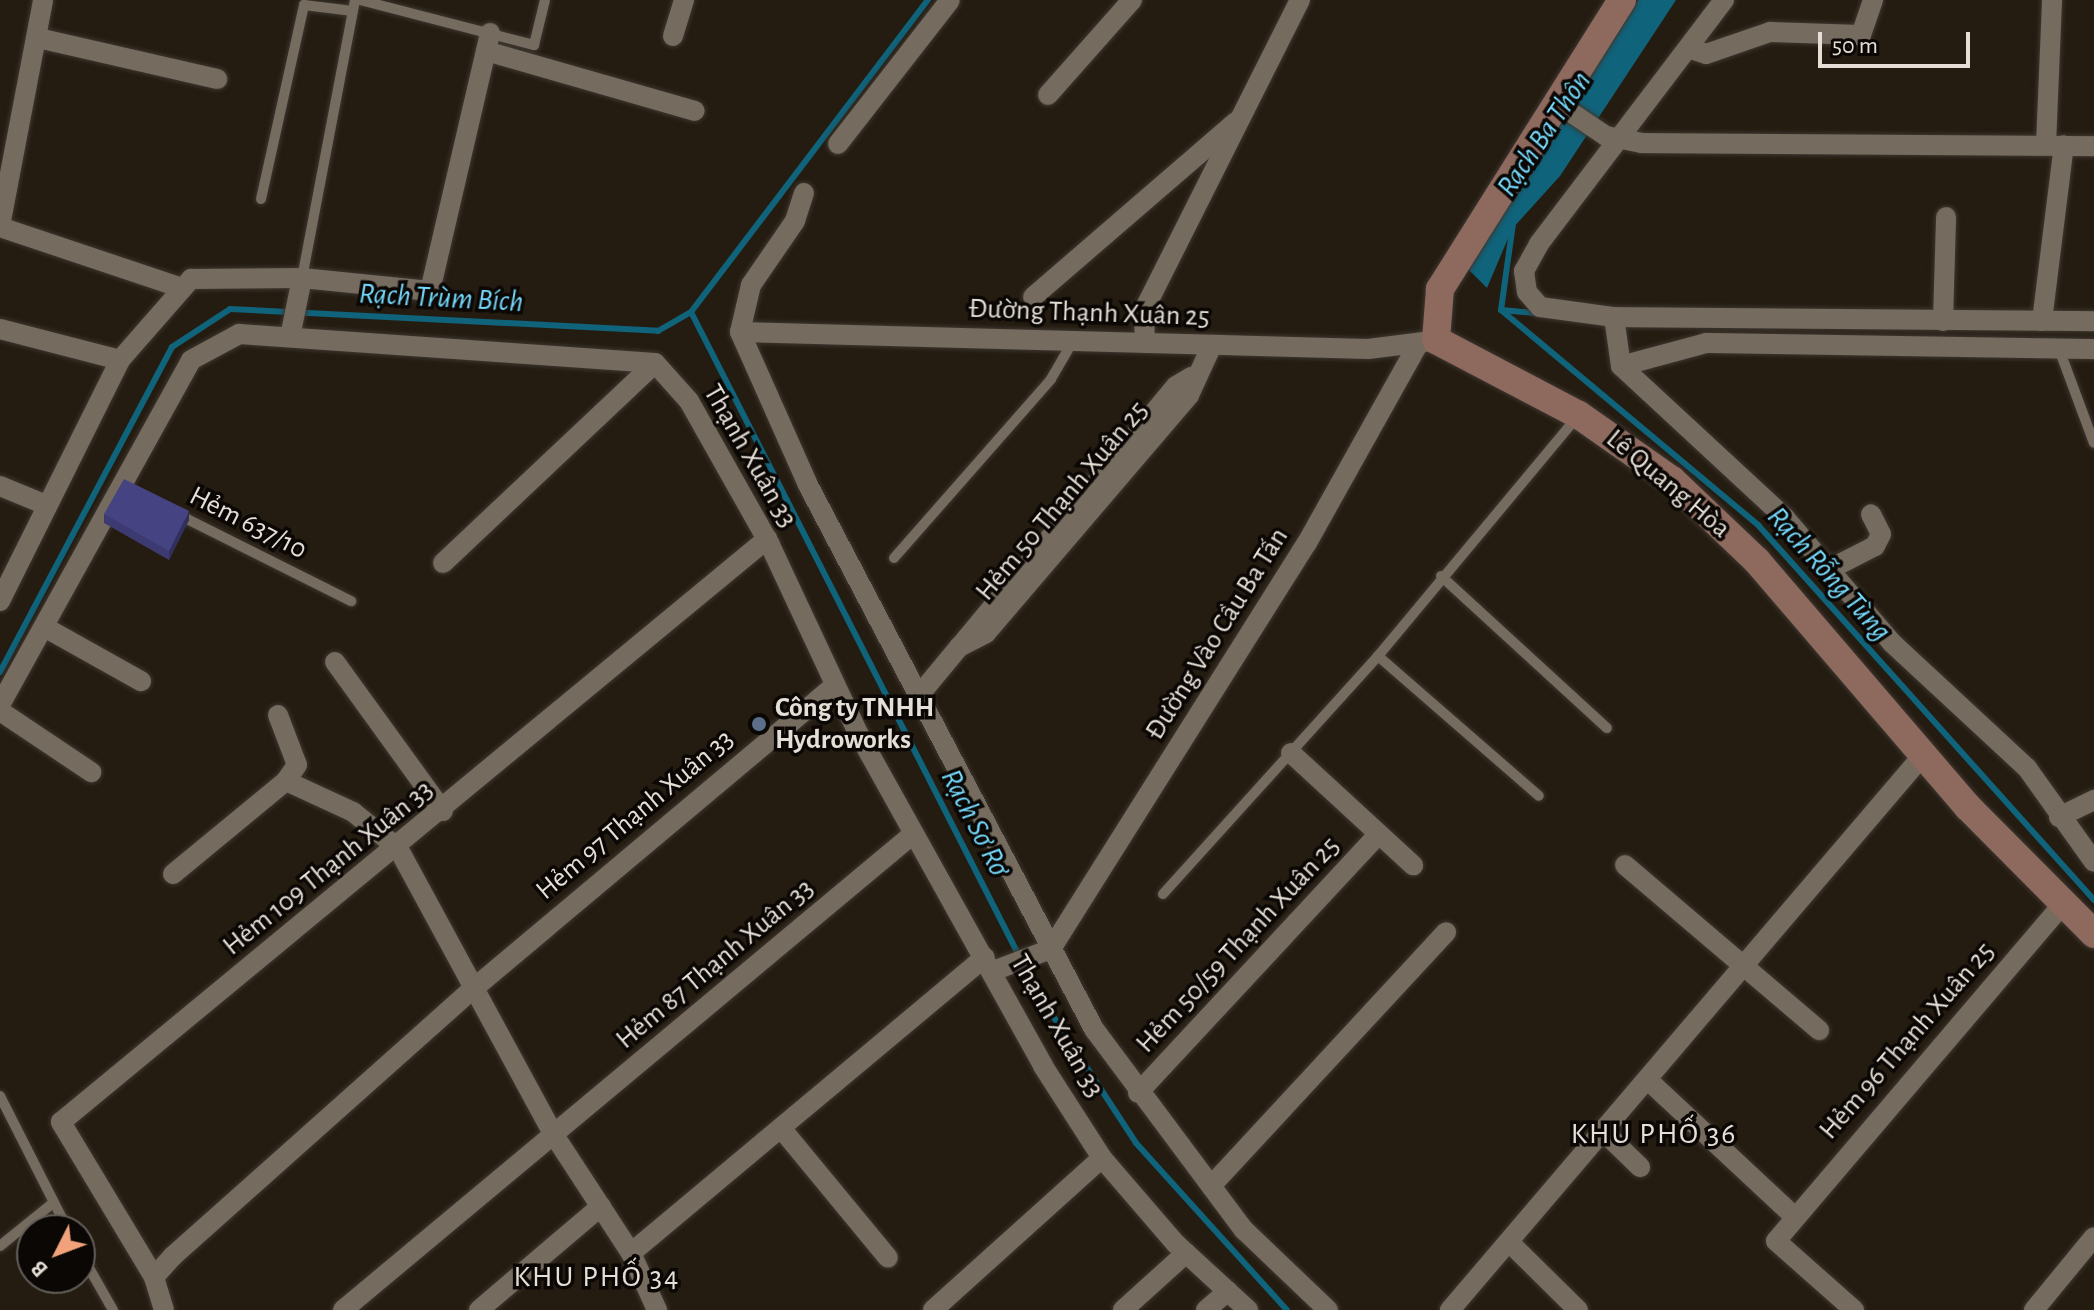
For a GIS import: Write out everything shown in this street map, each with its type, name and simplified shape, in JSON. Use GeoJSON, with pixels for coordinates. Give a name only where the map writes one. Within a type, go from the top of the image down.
{"type":"FeatureCollection","features":[{"type":"Feature","properties":{"kind":"street"},"geometry":{"type":"LineString","coordinates":[[43,0],[0,226],[182,288]]}},
{"type":"Feature","properties":{"kind":"street"},"geometry":{"type":"LineString","coordinates":[[673,36],[684,0]]}},
{"type":"Feature","properties":{"kind":"street"},"geometry":{"type":"LineString","coordinates":[[838,144],[950,0]]}},
{"type":"Feature","properties":{"kind":"street"},"geometry":{"type":"LineString","coordinates":[[1048,95],[1132,0]]}},
{"type":"Feature","properties":{"kind":"street"},"geometry":{"type":"LineString","coordinates":[[1145,343],[1144,310],[1300,0]]}},
{"type":"Feature","properties":{"kind":"street"},"geometry":{"type":"LineString","coordinates":[[1428,342],[1440,289],[1562,107],[1622,0]]}},
{"type":"Feature","properties":{"kind":"street"},"geometry":{"type":"LineString","coordinates":[[1724,0],[1614,138],[1524,271],[1527,292],[1540,307],[1614,317],[2094,321]]}},
{"type":"Feature","properties":{"kind":"street"},"geometry":{"type":"LineString","coordinates":[[1688,48],[1706,54],[1770,32],[1861,35],[1873,0]]}},
{"type":"Feature","properties":{"kind":"street"},"geometry":{"type":"LineString","coordinates":[[2042,321],[2055,145],[2052,0]]}},
{"type":"Feature","properties":{"kind":"street"},"geometry":{"type":"LineString","coordinates":[[38,38],[217,79]]}},
{"type":"Feature","properties":{"kind":"street"},"geometry":{"type":"LineString","coordinates":[[1,597],[120,360],[191,279],[302,278],[430,291],[488,42],[695,111]]}},
{"type":"Feature","properties":{"kind":"street"},"geometry":{"type":"LineString","coordinates":[[1562,107],[1614,138],[2094,146]]}},
{"type":"Feature","properties":{"kind":"street"},"geometry":{"type":"LineString","coordinates":[[1033,297],[1245,114]]}},
{"type":"Feature","properties":{"kind":"street"},"geometry":{"type":"LineString","coordinates":[[804,193],[795,221],[751,285],[740,332],[857,587],[921,693],[1051,949],[1138,1093],[1244,1230],[1328,1310]]}},
{"type":"Feature","properties":{"kind":"street"},"geometry":{"type":"LineString","coordinates":[[1943,321],[1946,217]]}},
{"type":"Feature","properties":{"kind":"street"},"geometry":{"type":"LineString","coordinates":[[290,337],[302,278]]}},
{"type":"Feature","properties":{"kind":"street"},"geometry":{"type":"LineString","coordinates":[[1614,317],[1621,366],[1838,564],[1892,643],[2027,768],[2094,862]]}},
{"type":"Feature","properties":{"kind":"street"},"geometry":{"type":"LineString","coordinates":[[0,329],[120,360]]}},
{"type":"Feature","properties":{"kind":"street","name":"Đường Thạnh Xuân 25"},"geometry":{"type":"LineString","coordinates":[[740,332],[1212,345],[1428,342]]}},
{"type":"Feature","properties":{"kind":"street"},"geometry":{"type":"LineString","coordinates":[[91,772],[2,701],[130,490],[191,360],[239,334],[655,363]]}},
{"type":"Feature","properties":{"kind":"street","name":"Lê Quang Hòa"},"geometry":{"type":"LineString","coordinates":[[1428,342],[1579,415],[1638,452],[1757,561],[1923,755],[2094,934]]}},
{"type":"Feature","properties":{"kind":"street","name":"Đường Vào Cầu Ba Tấn"},"geometry":{"type":"LineString","coordinates":[[1051,949],[1307,543],[1428,342]]}},
{"type":"Feature","properties":{"kind":"street"},"geometry":{"type":"LineString","coordinates":[[1621,366],[1706,343],[2094,349]]}},
{"type":"Feature","properties":{"kind":"street","name":"Hẻm 50 Thạnh Xuân 25"},"geometry":{"type":"LineString","coordinates":[[921,693],[1064,516],[1191,377],[1212,345]]}},
{"type":"Feature","properties":{"kind":"street"},"geometry":{"type":"LineString","coordinates":[[443,563],[655,363]]}},
{"type":"Feature","properties":{"kind":"street","name":"Thạnh Xuân 33"},"geometry":{"type":"LineString","coordinates":[[655,363],[689,401],[767,539],[835,685],[912,835],[1102,1158],[1186,1253],[1248,1310]]}},
{"type":"Feature","properties":{"kind":"street"},"geometry":{"type":"LineString","coordinates":[[0,486],[46,505]]}},
{"type":"Feature","properties":{"kind":"street"},"geometry":{"type":"LineString","coordinates":[[1838,564],[1875,546],[1881,534],[1871,514]]}},
{"type":"Feature","properties":{"kind":"street","name":"Hẻm 109 Thạnh Xuân 33"},"geometry":{"type":"LineString","coordinates":[[154,1277],[61,1122],[443,811],[767,539]]}},
{"type":"Feature","properties":{"kind":"street"},"geometry":{"type":"LineString","coordinates":[[46,628],[141,681]]}},
{"type":"Feature","properties":{"kind":"street"},"geometry":{"type":"LineString","coordinates":[[335,662],[443,811]]}},
{"type":"Feature","properties":{"kind":"street","name":"Hẻm 97 Thạnh Xuân 33"},"geometry":{"type":"LineString","coordinates":[[154,1277],[473,989],[835,685]]}},
{"type":"Feature","properties":{"kind":"street"},"geometry":{"type":"LineString","coordinates":[[173,874],[286,781],[297,765],[278,715]]}},
{"type":"Feature","properties":{"kind":"street"},"geometry":{"type":"LineString","coordinates":[[1291,753],[1413,865]]}},
{"type":"Feature","properties":{"kind":"street"},"geometry":{"type":"LineString","coordinates":[[1450,1310],[1605,1133],[1923,755]]}},
{"type":"Feature","properties":{"kind":"street"},"geometry":{"type":"LineString","coordinates":[[286,781],[353,812],[398,848],[554,1135],[631,1253],[657,1310]]}},
{"type":"Feature","properties":{"kind":"street"},"geometry":{"type":"LineString","coordinates":[[2059,817],[2094,800]]}},
{"type":"Feature","properties":{"kind":"street","name":"Hẻm 87 Thạnh Xuân 33"},"geometry":{"type":"LineString","coordinates":[[343,1310],[912,835]]}},
{"type":"Feature","properties":{"kind":"street","name":"Hẻm 50/59 Thạnh Xuân 25"},"geometry":{"type":"LineString","coordinates":[[1138,1093],[1378,835]]}},
{"type":"Feature","properties":{"kind":"street"},"geometry":{"type":"LineString","coordinates":[[1625,865],[1819,1030]]}},
{"type":"Feature","properties":{"kind":"street","name":"Hẻm 96 Thạnh Xuân 25"},"geometry":{"type":"LineString","coordinates":[[1794,1216],[2064,903]]}},
{"type":"Feature","properties":{"kind":"street"},"geometry":{"type":"LineString","coordinates":[[1211,1186],[1446,932]]}},
{"type":"Feature","properties":{"kind":"street"},"geometry":{"type":"LineString","coordinates":[[631,1253],[781,1128],[989,964],[1051,949]]}},
{"type":"Feature","properties":{"kind":"street"},"geometry":{"type":"LineString","coordinates":[[1649,1081],[1794,1216],[1776,1241],[1854,1310]]}},
{"type":"Feature","properties":{"kind":"street"},"geometry":{"type":"LineString","coordinates":[[781,1128],[888,1258]]}},
{"type":"Feature","properties":{"kind":"street"},"geometry":{"type":"LineString","coordinates":[[1605,1133],[1640,1167]]}},
{"type":"Feature","properties":{"kind":"street"},"geometry":{"type":"LineString","coordinates":[[933,1310],[1102,1158]]}},
{"type":"Feature","properties":{"kind":"street"},"geometry":{"type":"LineString","coordinates":[[479,1310],[601,1206]]}},
{"type":"Feature","properties":{"kind":"street"},"geometry":{"type":"LineString","coordinates":[[2034,1310],[2094,1237]]}},
{"type":"Feature","properties":{"kind":"street"},"geometry":{"type":"LineString","coordinates":[[1509,1242],[1578,1310]]}},
{"type":"Feature","properties":{"kind":"street"},"geometry":{"type":"LineString","coordinates":[[1123,1310],[1186,1253]]}},
{"type":"Feature","properties":{"kind":"street"},"geometry":{"type":"LineString","coordinates":[[154,1277],[164,1310]]}},
{"type":"Feature","properties":{"kind":"street"},"geometry":{"type":"LineString","coordinates":[[1206,1310],[1228,1291]]}},
{"type":"Feature","properties":{"kind":"lane"},"geometry":{"type":"LineString","coordinates":[[261,199],[304,5],[356,4],[488,42],[534,45],[545,0]]}},
{"type":"Feature","properties":{"kind":"lane"},"geometry":{"type":"LineString","coordinates":[[302,278],[356,4]]}},
{"type":"Feature","properties":{"kind":"lane"},"geometry":{"type":"LineString","coordinates":[[894,558],[1051,379],[1073,341]]}},
{"type":"Feature","properties":{"kind":"lane"},"geometry":{"type":"LineString","coordinates":[[2059,349],[2094,443]]}},
{"type":"Feature","properties":{"kind":"lane"},"geometry":{"type":"LineString","coordinates":[[1163,894],[1378,656],[1441,576],[1579,415]]}},
{"type":"Feature","properties":{"kind":"lane","name":"Hẻm 637/10"},"geometry":{"type":"LineString","coordinates":[[163,507],[351,601]]}},
{"type":"Feature","properties":{"kind":"lane"},"geometry":{"type":"LineString","coordinates":[[1441,576],[1607,728]]}},
{"type":"Feature","properties":{"kind":"lane"},"geometry":{"type":"LineString","coordinates":[[1378,656],[1539,796]]}},
{"type":"Feature","properties":{"kind":"lane"},"geometry":{"type":"LineString","coordinates":[[0,1096],[59,1214]]}},
{"type":"Feature","properties":{"kind":"lane"},"geometry":{"type":"LineString","coordinates":[[0,1246],[53,1203]]}},
{"type":"Feature","properties":{"kind":"lane"},"geometry":{"type":"LineString","coordinates":[[96,1280],[113,1310]]}},
{"type":"Feature","properties":{"kind":"water"},"geometry":{"type":"Polygon","coordinates":[[[1638,0],[1676,0],[1560,176],[1512,229],[1487,288],[1469,270],[1473,251],[1638,0]]]}},
{"type":"Feature","properties":{"kind":"building"},"geometry":{"type":"Polygon","coordinates":[[[124,479],[189,511],[169,551],[104,514],[124,479]]]}},
{"type":"Feature","properties":{"kind":"waterway","name":"Rạch Trùm Bích"},"geometry":{"type":"LineString","coordinates":[[0,672],[172,347],[230,309],[658,331],[691,312],[928,0]]}},
{"type":"Feature","properties":{"kind":"waterway","name":"Rạch Ba Thôn"},"geometry":{"type":"LineString","coordinates":[[1501,310],[1513,224]]}},
{"type":"Feature","properties":{"kind":"waterway","name":"Rạch Rỗng Tùng"},"geometry":{"type":"LineString","coordinates":[[1501,310],[1758,525],[2094,900]]}},
{"type":"Feature","properties":{"kind":"waterway"},"geometry":{"type":"LineString","coordinates":[[1501,310],[1537,313]]}},
{"type":"Feature","properties":{"kind":"waterway","name":"Rạch Sơ Rơ"},"geometry":{"type":"LineString","coordinates":[[691,312],[1038,993],[1136,1143],[1287,1310]]}},
{"type":"Feature","properties":{"kind":"place","name":"Công ty TNHH Hydroworks"},"geometry":{"type":"Point","coordinates":[759,724]}},
{"type":"Feature","properties":{"kind":"district","name":"KHU PHỐ 36"},"geometry":{"type":"Point","coordinates":[1654,1134]}},
{"type":"Feature","properties":{"kind":"district","name":"KHU PHỐ 34"},"geometry":{"type":"Point","coordinates":[597,1277]}}]}
